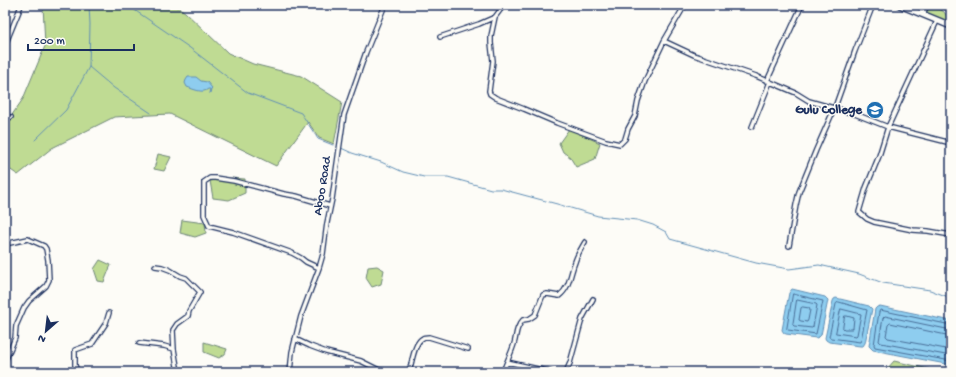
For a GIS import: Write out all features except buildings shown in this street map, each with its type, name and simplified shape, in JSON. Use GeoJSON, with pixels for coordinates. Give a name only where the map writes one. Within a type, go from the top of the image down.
{"type":"FeatureCollection","features":[{"type":"Feature","properties":{"kind":"main road"},"geometry":{"type":"LineString","coordinates":[[900,5],[951,26]]}},
{"type":"Feature","properties":{"kind":"street"},"geometry":{"type":"LineString","coordinates":[[5,45],[21,5]]}},
{"type":"Feature","properties":{"kind":"street","name":"Aboo Road"},"geometry":{"type":"LineString","coordinates":[[290,372],[292,352],[301,316],[323,254],[343,119],[366,52],[385,5]]}},
{"type":"Feature","properties":{"kind":"street"},"geometry":{"type":"LineString","coordinates":[[440,37],[479,24],[495,16],[504,5]]}},
{"type":"Feature","properties":{"kind":"street"},"geometry":{"type":"LineString","coordinates":[[495,16],[491,40],[493,61],[489,91],[490,94],[496,98],[557,123],[616,144],[620,144],[625,139],[628,129],[635,116],[644,84],[664,41],[685,5]]}},
{"type":"Feature","properties":{"kind":"street"},"geometry":{"type":"LineString","coordinates":[[752,127],[769,82],[802,5]]}},
{"type":"Feature","properties":{"kind":"street"},"geometry":{"type":"LineString","coordinates":[[789,246],[799,192],[834,109],[873,5]]}},
{"type":"Feature","properties":{"kind":"street"},"geometry":{"type":"LineString","coordinates":[[923,14],[927,5]]}},
{"type":"Feature","properties":{"kind":"street"},"geometry":{"type":"LineString","coordinates":[[937,21],[888,128],[866,188],[859,213],[874,222],[913,230],[951,235]]}},
{"type":"Feature","properties":{"kind":"street"},"geometry":{"type":"LineString","coordinates":[[664,41],[694,55],[756,76],[796,93],[809,101],[855,114],[888,128],[951,143]]}},
{"type":"Feature","properties":{"kind":"street"},"geometry":{"type":"LineString","coordinates":[[5,120],[11,117]]}},
{"type":"Feature","properties":{"kind":"street"},"geometry":{"type":"LineString","coordinates":[[319,268],[292,253],[233,232],[209,226],[204,216],[204,182],[210,178],[234,181],[330,206]]}},
{"type":"Feature","properties":{"kind":"street"},"geometry":{"type":"LineString","coordinates":[[5,244],[28,239],[44,246],[48,260],[49,280],[46,286],[29,301],[24,308],[16,326],[15,338],[5,361]]}},
{"type":"Feature","properties":{"kind":"street"},"geometry":{"type":"LineString","coordinates":[[503,372],[514,344],[516,332],[521,322],[535,315],[545,294],[559,296],[565,291],[571,278],[575,261],[585,242]]}},
{"type":"Feature","properties":{"kind":"street"},"geometry":{"type":"LineString","coordinates":[[154,266],[166,268],[186,278],[200,292],[189,311],[188,316],[177,324],[173,330],[174,349],[178,372]]}},
{"type":"Feature","properties":{"kind":"street"},"geometry":{"type":"LineString","coordinates":[[566,372],[570,363],[582,319],[593,298]]}},
{"type":"Feature","properties":{"kind":"street"},"geometry":{"type":"LineString","coordinates":[[77,372],[75,365],[75,350],[92,344],[106,323],[109,313]]}},
{"type":"Feature","properties":{"kind":"street"},"geometry":{"type":"LineString","coordinates":[[409,372],[415,348],[424,337],[429,337],[468,349]]}},
{"type":"Feature","properties":{"kind":"street"},"geometry":{"type":"LineString","coordinates":[[295,339],[326,352],[361,361],[378,370],[388,372]]}},
{"type":"Feature","properties":{"kind":"street"},"geometry":{"type":"LineString","coordinates":[[139,343],[164,346],[174,349]]}},
{"type":"Feature","properties":{"kind":"street"},"geometry":{"type":"LineString","coordinates":[[507,362],[551,372]]}},
{"type":"Feature","properties":{"kind":"green space"},"geometry":{"type":"Polygon","coordinates":[[[43,5],[175,5],[185,12],[228,53],[253,64],[301,76],[342,102],[334,144],[319,138],[308,122],[276,166],[170,114],[114,117],[52,148],[18,175],[5,166],[5,125],[23,99],[45,46],[43,5]]]}},
{"type":"Feature","properties":{"kind":"green space"},"geometry":{"type":"Polygon","coordinates":[[[929,6],[943,11],[949,18],[951,17],[951,25],[925,14],[929,6]]]}},
{"type":"Feature","properties":{"kind":"green space"},"geometry":{"type":"Polygon","coordinates":[[[569,129],[600,143],[595,159],[576,167],[570,157],[563,152],[559,143],[569,129]]]}},
{"type":"Feature","properties":{"kind":"green space"},"geometry":{"type":"Polygon","coordinates":[[[158,154],[171,157],[164,171],[154,169],[158,154]]]}},
{"type":"Feature","properties":{"kind":"green space"},"geometry":{"type":"Polygon","coordinates":[[[231,178],[245,179],[245,193],[229,200],[213,198],[210,181],[231,178]]]}},
{"type":"Feature","properties":{"kind":"green space"},"geometry":{"type":"Polygon","coordinates":[[[182,220],[205,223],[206,233],[195,237],[180,233],[182,220]]]}},
{"type":"Feature","properties":{"kind":"green space"},"geometry":{"type":"Polygon","coordinates":[[[100,260],[111,265],[104,282],[98,281],[94,269],[100,260]]]}},
{"type":"Feature","properties":{"kind":"green space"},"geometry":{"type":"Polygon","coordinates":[[[377,266],[384,270],[381,284],[372,287],[366,278],[368,267],[377,266]]]}},
{"type":"Feature","properties":{"kind":"green space"},"geometry":{"type":"Polygon","coordinates":[[[204,342],[227,349],[225,354],[219,358],[204,352],[204,342]]]}},
{"type":"Feature","properties":{"kind":"green space"},"geometry":{"type":"Polygon","coordinates":[[[894,361],[929,369],[930,372],[886,372],[894,361]]]}},
{"type":"Feature","properties":{"kind":"water"},"geometry":{"type":"Polygon","coordinates":[[[188,77],[196,77],[201,81],[207,82],[212,88],[210,93],[210,89],[201,91],[187,87],[185,83],[188,77]]]}},
{"type":"Feature","properties":{"kind":"water"},"geometry":{"type":"Polygon","coordinates":[[[792,289],[825,297],[828,300],[821,335],[819,337],[816,338],[786,334],[782,330],[789,293],[792,289]]]}},
{"type":"Feature","properties":{"kind":"water"},"geometry":{"type":"Polygon","coordinates":[[[836,298],[869,306],[872,309],[865,343],[863,346],[829,342],[826,340],[825,338],[833,301],[836,298]]]}},
{"type":"Feature","properties":{"kind":"water"},"geometry":{"type":"Polygon","coordinates":[[[880,306],[951,321],[951,365],[873,350],[869,346],[875,309],[880,306]]]}},
{"type":"Feature","properties":{"kind":"waterway"},"geometry":{"type":"LineString","coordinates":[[89,5],[89,67],[114,88],[151,113]]}},
{"type":"Feature","properties":{"kind":"waterway"},"geometry":{"type":"LineString","coordinates":[[127,5],[190,48],[248,93],[301,113],[318,139],[333,145]]}},
{"type":"Feature","properties":{"kind":"waterway"},"geometry":{"type":"LineString","coordinates":[[35,140],[66,110],[89,67]]}},
{"type":"Feature","properties":{"kind":"waterway"},"geometry":{"type":"LineString","coordinates":[[341,148],[381,162],[403,172],[424,177],[448,177],[491,189],[501,189],[598,216],[637,220],[653,225],[666,232],[670,239],[756,263],[789,269],[819,265],[859,274],[883,283],[930,290],[951,298]]}},
{"type":"Feature","properties":{"kind":"place","name":"Gulu College"},"geometry":{"type":"Point","coordinates":[875,110]}}]}
